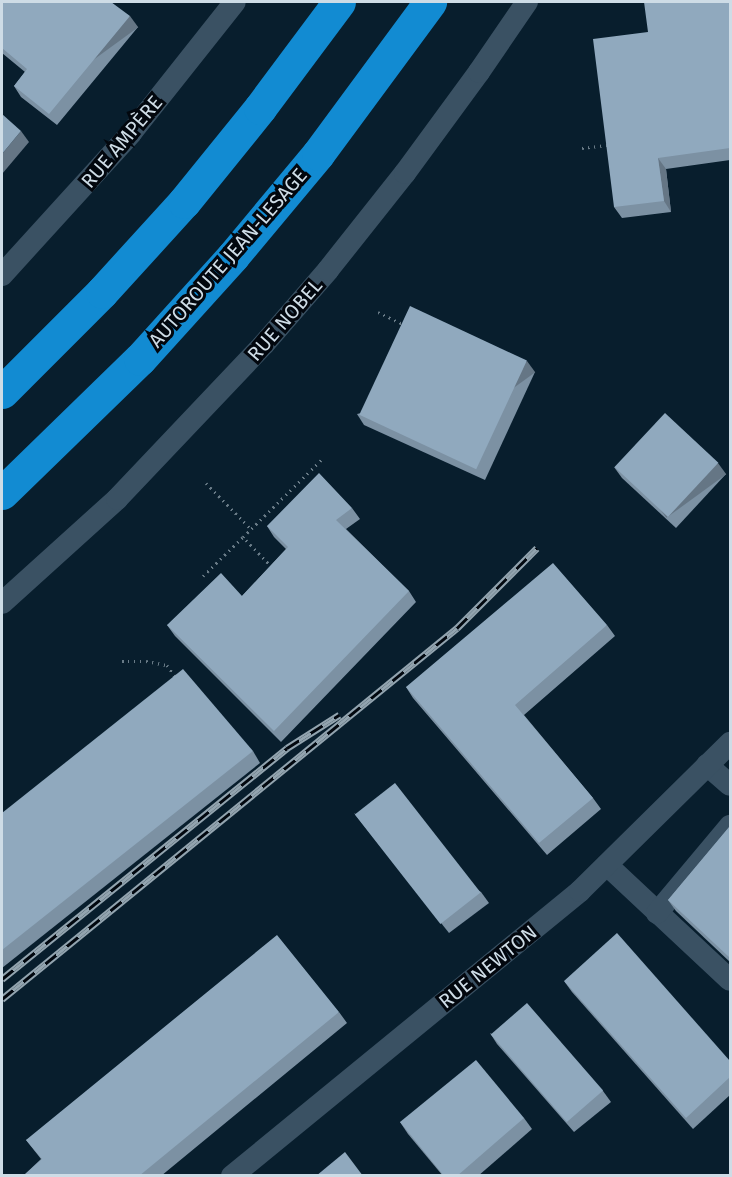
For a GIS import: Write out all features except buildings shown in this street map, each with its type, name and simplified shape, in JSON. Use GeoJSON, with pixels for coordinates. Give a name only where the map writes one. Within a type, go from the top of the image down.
{"type":"FeatureCollection","features":[{"type":"Feature","properties":{"kind":"highway"},"geometry":{"type":"LineString","coordinates":[[2,392],[102,292],[184,202],[260,108],[339,2]]}},
{"type":"Feature","properties":{"kind":"highway","name":"AUTOROUTE JEAN-LESAGE"},"geometry":{"type":"LineString","coordinates":[[2,493],[126,372],[226,264],[318,154],[430,2]]}},
{"type":"Feature","properties":{"kind":"street","name":"RUE AMPÈRE"},"geometry":{"type":"LineString","coordinates":[[2,275],[107,162],[235,2]]}},
{"type":"Feature","properties":{"kind":"street","name":"RUE NOBEL"},"geometry":{"type":"LineString","coordinates":[[2,603],[117,499],[195,420],[272,336],[418,157],[526,2]]}},
{"type":"Feature","properties":{"kind":"street","name":"RUE NEWTON"},"geometry":{"type":"LineString","coordinates":[[232,1176],[580,891],[730,743]]}},
{"type":"Feature","properties":{"kind":"street"},"geometry":{"type":"LineString","coordinates":[[707,765],[730,785]]}},
{"type":"Feature","properties":{"kind":"street"},"geometry":{"type":"LineString","coordinates":[[657,913],[730,826]]}},
{"type":"Feature","properties":{"kind":"street"},"geometry":{"type":"LineString","coordinates":[[607,865],[730,980]]}},
{"type":"Feature","properties":{"kind":"path"},"geometry":{"type":"LineString","coordinates":[[582,148],[612,145]]}},
{"type":"Feature","properties":{"kind":"path"},"geometry":{"type":"LineString","coordinates":[[378,312],[412,328]]}},
{"type":"Feature","properties":{"kind":"path"},"geometry":{"type":"LineString","coordinates":[[203,576],[323,458]]}},
{"type":"Feature","properties":{"kind":"path"},"geometry":{"type":"LineString","coordinates":[[206,483],[251,529]]}},
{"type":"Feature","properties":{"kind":"path"},"geometry":{"type":"LineString","coordinates":[[243,537],[280,575]]}},
{"type":"Feature","properties":{"kind":"path"},"geometry":{"type":"LineString","coordinates":[[122,661],[146,661],[166,665],[177,680]]}},
{"type":"Feature","properties":{"kind":"railway"},"geometry":{"type":"LineString","coordinates":[[2,999],[457,628],[537,548]]}},
{"type":"Feature","properties":{"kind":"railway"},"geometry":{"type":"LineString","coordinates":[[2,979],[287,748],[339,715]]}}]}
